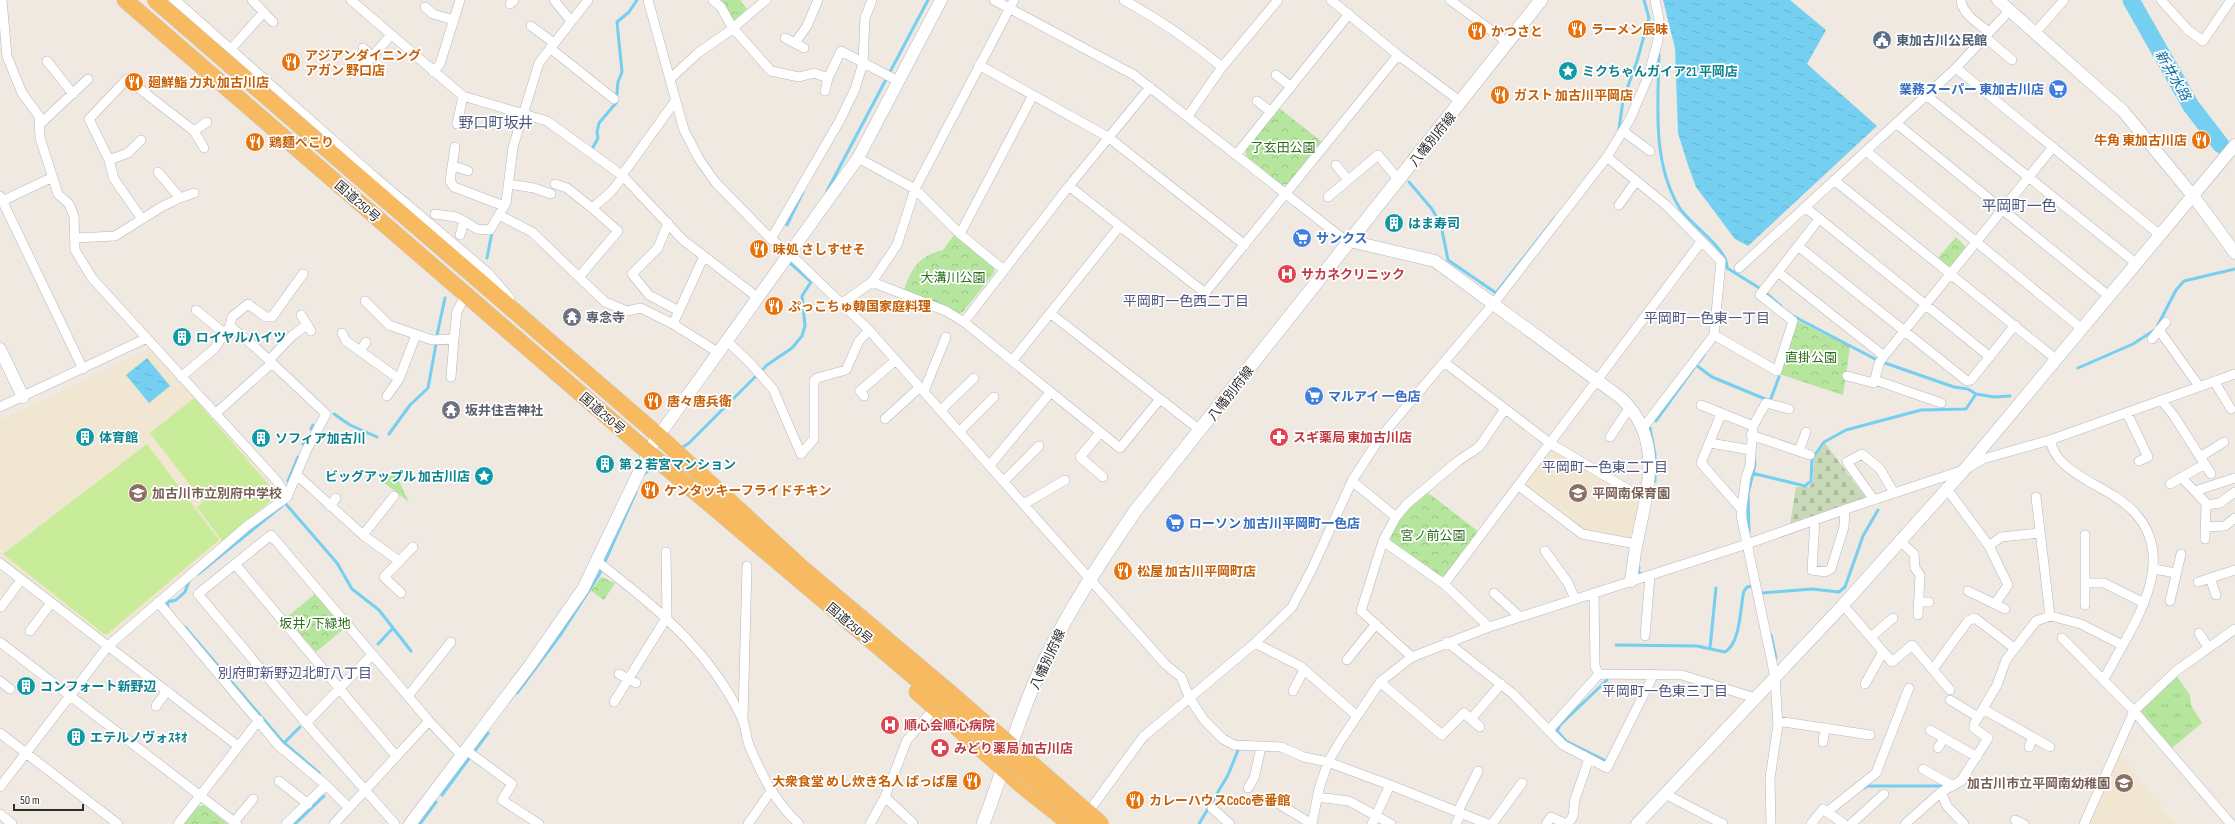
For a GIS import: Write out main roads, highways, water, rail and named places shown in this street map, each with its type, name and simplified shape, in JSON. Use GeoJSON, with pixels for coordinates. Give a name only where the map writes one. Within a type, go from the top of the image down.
{"type":"FeatureCollection","features":[{"type":"Feature","properties":{"kind":"highway","name":"国道250号"},"geometry":{"type":"LineString","coordinates":[[125,0],[648,452],[727,517],[941,700],[1081,824]]}},
{"type":"Feature","properties":{"kind":"highway","name":"国道250号"},"geometry":{"type":"LineString","coordinates":[[155,0],[659,436],[802,567],[941,700],[1101,824]]}},
{"type":"Feature","properties":{"kind":"highway"},"geometry":{"type":"LineString","coordinates":[[941,700],[1004,769],[1070,824]]}},
{"type":"Feature","properties":{"kind":"main road","name":"八幡別府線"},"geometry":{"type":"LineString","coordinates":[[983,824],[1004,769],[1014,731],[1040,670],[1070,611],[1090,578],[1136,510],[1541,0]]}},
{"type":"Feature","properties":{"kind":"water"},"geometry":{"type":"Polygon","coordinates":[[[1663,0],[1790,0],[1826,30],[1807,64],[1877,126],[1748,246],[1735,239],[1696,187],[1688,165],[1678,133],[1675,48],[1663,0]]]}},
{"type":"Feature","properties":{"kind":"water"},"geometry":{"type":"Polygon","coordinates":[[[147,358],[170,386],[149,403],[126,375],[147,358]]]}},
{"type":"Feature","properties":{"kind":"waterway"},"geometry":{"type":"LineString","coordinates":[[592,149],[598,138],[597,132],[599,123],[616,103],[618,82],[622,72],[617,22],[629,12],[637,0]]}},
{"type":"Feature","properties":{"kind":"waterway"},"geometry":{"type":"LineString","coordinates":[[827,191],[928,0]]}},
{"type":"Feature","properties":{"kind":"waterway"},"geometry":{"type":"LineString","coordinates":[[1619,129],[1623,100],[1637,61],[1649,18],[1644,0]]}},
{"type":"Feature","properties":{"kind":"waterway","name":"新井水路"},"geometry":{"type":"LineString","coordinates":[[2131,0],[2191,106],[2221,145]]}},
{"type":"Feature","properties":{"kind":"waterway"},"geometry":{"type":"LineString","coordinates":[[1659,55],[1658,133],[1664,171],[1670,190],[1684,214],[1721,253],[1726,260],[1727,268],[1761,289],[1781,306]]}},
{"type":"Feature","properties":{"kind":"waterway"},"geometry":{"type":"LineString","coordinates":[[1409,182],[1432,209],[1441,225],[1448,260],[1496,293],[1555,218]]}},
{"type":"Feature","properties":{"kind":"waterway"},"geometry":{"type":"LineString","coordinates":[[787,225],[803,192]]}},
{"type":"Feature","properties":{"kind":"waterway"},"geometry":{"type":"LineString","coordinates":[[487,258],[492,232]]}},
{"type":"Feature","properties":{"kind":"waterway"},"geometry":{"type":"LineString","coordinates":[[680,449],[689,443],[767,365],[792,348],[802,336],[805,326],[802,296],[811,282],[790,263],[791,260]]}},
{"type":"Feature","properties":{"kind":"waterway"},"geometry":{"type":"LineString","coordinates":[[2157,327],[2176,290],[2184,281],[2235,269]]}},
{"type":"Feature","properties":{"kind":"waterway"},"geometry":{"type":"LineString","coordinates":[[437,335],[445,298]]}},
{"type":"Feature","properties":{"kind":"waterway"},"geometry":{"type":"LineString","coordinates":[[1793,316],[1877,360]]}},
{"type":"Feature","properties":{"kind":"waterway"},"geometry":{"type":"LineString","coordinates":[[2078,368],[2133,344],[2153,331]]}},
{"type":"Feature","properties":{"kind":"waterway"},"geometry":{"type":"LineString","coordinates":[[389,434],[410,405],[428,388],[436,344]]}},
{"type":"Feature","properties":{"kind":"waterway"},"geometry":{"type":"LineString","coordinates":[[1699,362],[1704,355]]}},
{"type":"Feature","properties":{"kind":"waterway"},"geometry":{"type":"LineString","coordinates":[[1885,363],[1954,387],[1968,389],[1976,394]]}},
{"type":"Feature","properties":{"kind":"waterway"},"geometry":{"type":"LineString","coordinates":[[1696,365],[1712,377],[1770,401],[1779,377]]}},
{"type":"Feature","properties":{"kind":"waterway"},"geometry":{"type":"LineString","coordinates":[[1656,421],[1694,368]]}},
{"type":"Feature","properties":{"kind":"waterway"},"geometry":{"type":"LineString","coordinates":[[1752,473],[1805,486],[1811,481],[1812,459],[1824,442],[1846,430],[1921,410],[1966,409],[1976,394],[1994,397],[2010,396]]}},
{"type":"Feature","properties":{"kind":"waterway"},"geometry":{"type":"LineString","coordinates":[[334,414],[350,425],[377,437]]}},
{"type":"Feature","properties":{"kind":"waterway"},"geometry":{"type":"LineString","coordinates":[[311,429],[313,425]]}},
{"type":"Feature","properties":{"kind":"waterway"},"geometry":{"type":"LineString","coordinates":[[1650,428],[1655,455],[1655,481]]}},
{"type":"Feature","properties":{"kind":"waterway"},"geometry":{"type":"LineString","coordinates":[[303,444],[307,437]]}},
{"type":"Feature","properties":{"kind":"waterway"},"geometry":{"type":"LineString","coordinates":[[288,481],[298,457]]}},
{"type":"Feature","properties":{"kind":"waterway"},"geometry":{"type":"LineString","coordinates":[[1749,532],[1748,494],[1755,465],[1754,458]]}},
{"type":"Feature","properties":{"kind":"waterway"},"geometry":{"type":"LineString","coordinates":[[644,474],[656,465]]}},
{"type":"Feature","properties":{"kind":"waterway"},"geometry":{"type":"LineString","coordinates":[[517,693],[561,634],[599,575],[636,492]]}},
{"type":"Feature","properties":{"kind":"waterway"},"geometry":{"type":"LineString","coordinates":[[285,503],[337,563],[352,589],[379,610],[411,651]]}},
{"type":"Feature","properties":{"kind":"waterway"},"geometry":{"type":"LineString","coordinates":[[198,574],[282,506]]}},
{"type":"Feature","properties":{"kind":"waterway"},"geometry":{"type":"LineString","coordinates":[[1762,593],[1812,589],[1839,592],[1845,587],[1863,536],[1878,510]]}},
{"type":"Feature","properties":{"kind":"waterway"},"geometry":{"type":"LineString","coordinates":[[1639,568],[1638,571],[1640,573]]}},
{"type":"Feature","properties":{"kind":"waterway"},"geometry":{"type":"LineString","coordinates":[[168,608],[167,602],[176,600],[185,592],[189,581]]}},
{"type":"Feature","properties":{"kind":"waterway"},"geometry":{"type":"LineString","coordinates":[[1616,645],[1697,646],[1725,652],[1734,641],[1737,633],[1744,591],[1747,587],[1753,586]]}},
{"type":"Feature","properties":{"kind":"waterway"},"geometry":{"type":"LineString","coordinates":[[1710,648],[1716,588]]}},
{"type":"Feature","properties":{"kind":"waterway"},"geometry":{"type":"LineString","coordinates":[[185,627],[282,741],[319,773]]}},
{"type":"Feature","properties":{"kind":"waterway"},"geometry":{"type":"LineString","coordinates":[[378,644],[393,628]]}},
{"type":"Feature","properties":{"kind":"waterway"},"geometry":{"type":"LineString","coordinates":[[1771,635],[1776,658]]}},
{"type":"Feature","properties":{"kind":"waterway"},"geometry":{"type":"LineString","coordinates":[[1604,760],[1566,741],[1557,731],[1560,725],[1607,680]]}},
{"type":"Feature","properties":{"kind":"waterway"},"geometry":{"type":"LineString","coordinates":[[284,743],[300,727]]}},
{"type":"Feature","properties":{"kind":"waterway"},"geometry":{"type":"LineString","coordinates":[[442,795],[488,733]]}},
{"type":"Feature","properties":{"kind":"waterway"},"geometry":{"type":"LineString","coordinates":[[1199,824],[1228,775],[1239,748]]}},
{"type":"Feature","properties":{"kind":"waterway"},"geometry":{"type":"LineString","coordinates":[[1864,788],[1868,786],[1942,786]]}},
{"type":"Feature","properties":{"kind":"waterway"},"geometry":{"type":"LineString","coordinates":[[295,824],[324,796]]}},
{"type":"Feature","properties":{"kind":"waterway"},"geometry":{"type":"LineString","coordinates":[[420,824],[436,802]]}},
{"type":"Feature","properties":{"kind":"place","name":"ラーメン辰味"},"geometry":{"type":"Point","coordinates":[1577,29]}},
{"type":"Feature","properties":{"kind":"place","name":"かつさと"},"geometry":{"type":"Point","coordinates":[1477,31]}},
{"type":"Feature","properties":{"kind":"place","name":"東加古川公民館"},"geometry":{"type":"Point","coordinates":[1882,40]}},
{"type":"Feature","properties":{"kind":"place","name":"アジアンダイニング アガン 野口店"},"geometry":{"type":"Point","coordinates":[291,62]}},
{"type":"Feature","properties":{"kind":"place","name":"ミクちゃんガイア21 平岡店"},"geometry":{"type":"Point","coordinates":[1568,71]}},
{"type":"Feature","properties":{"kind":"place","name":"廻鮮鮨 力丸 加古川店"},"geometry":{"type":"Point","coordinates":[134,82]}},
{"type":"Feature","properties":{"kind":"place","name":"業務スーパー 東加古川店"},"geometry":{"type":"Point","coordinates":[2058,89]}},
{"type":"Feature","properties":{"kind":"place","name":"ガスト 加古川平岡店"},"geometry":{"type":"Point","coordinates":[1500,95]}},
{"type":"Feature","properties":{"kind":"place","name":"牛角 東加古川店"},"geometry":{"type":"Point","coordinates":[2201,140]}},
{"type":"Feature","properties":{"kind":"place","name":"鶏麺ぺこり"},"geometry":{"type":"Point","coordinates":[255,142]}},
{"type":"Feature","properties":{"kind":"place","name":"はま寿司"},"geometry":{"type":"Point","coordinates":[1394,223]}},
{"type":"Feature","properties":{"kind":"place","name":"サンクス"},"geometry":{"type":"Point","coordinates":[1302,238]}},
{"type":"Feature","properties":{"kind":"place","name":"味処 さしすせそ"},"geometry":{"type":"Point","coordinates":[759,249]}},
{"type":"Feature","properties":{"kind":"place","name":"サカネクリニック"},"geometry":{"type":"Point","coordinates":[1287,274]}},
{"type":"Feature","properties":{"kind":"place","name":"ぷっこちゅ韓国家庭料理"},"geometry":{"type":"Point","coordinates":[774,306]}},
{"type":"Feature","properties":{"kind":"place","name":"専念寺"},"geometry":{"type":"Point","coordinates":[572,317]}},
{"type":"Feature","properties":{"kind":"place","name":"ロイヤルハイツ"},"geometry":{"type":"Point","coordinates":[182,337]}},
{"type":"Feature","properties":{"kind":"place","name":"マルアイ 一色店"},"geometry":{"type":"Point","coordinates":[1314,396]}},
{"type":"Feature","properties":{"kind":"place","name":"唐々唐兵衛"},"geometry":{"type":"Point","coordinates":[653,401]}},
{"type":"Feature","properties":{"kind":"place","name":"坂井住吉神社"},"geometry":{"type":"Point","coordinates":[451,410]}},
{"type":"Feature","properties":{"kind":"place","name":"体育館"},"geometry":{"type":"Point","coordinates":[85,437]}},
{"type":"Feature","properties":{"kind":"place","name":"スギ薬局 東加古川店"},"geometry":{"type":"Point","coordinates":[1279,437]}},
{"type":"Feature","properties":{"kind":"place","name":"ソフィア加古川"},"geometry":{"type":"Point","coordinates":[261,438]}},
{"type":"Feature","properties":{"kind":"place","name":"第２若宮マンション"},"geometry":{"type":"Point","coordinates":[605,464]}},
{"type":"Feature","properties":{"kind":"place","name":"ビッグアップル 加古川店"},"geometry":{"type":"Point","coordinates":[484,476]}},
{"type":"Feature","properties":{"kind":"place","name":"ケンタッキーフライドチキン"},"geometry":{"type":"Point","coordinates":[650,490]}},
{"type":"Feature","properties":{"kind":"place","name":"加古川市立別府中学校"},"geometry":{"type":"Point","coordinates":[138,493]}},
{"type":"Feature","properties":{"kind":"place","name":"平岡南保育園"},"geometry":{"type":"Point","coordinates":[1578,493]}},
{"type":"Feature","properties":{"kind":"place","name":"ローソン 加古川平岡町一色店"},"geometry":{"type":"Point","coordinates":[1175,523]}},
{"type":"Feature","properties":{"kind":"place","name":"松屋 加古川平岡町店"},"geometry":{"type":"Point","coordinates":[1123,571]}},
{"type":"Feature","properties":{"kind":"place","name":"コンフォート新野辺"},"geometry":{"type":"Point","coordinates":[26,686]}},
{"type":"Feature","properties":{"kind":"place","name":"順心会順心病院"},"geometry":{"type":"Point","coordinates":[890,725]}},
{"type":"Feature","properties":{"kind":"place","name":"エテルノヴォｽｷｵ"},"geometry":{"type":"Point","coordinates":[76,737]}},
{"type":"Feature","properties":{"kind":"place","name":"みどり薬局 加古川店"},"geometry":{"type":"Point","coordinates":[940,748]}},
{"type":"Feature","properties":{"kind":"place","name":"大衆食堂 めし炊き名人 ぱっぱ屋"},"geometry":{"type":"Point","coordinates":[972,781]}},
{"type":"Feature","properties":{"kind":"place","name":"加古川市立平岡南幼稚園"},"geometry":{"type":"Point","coordinates":[2124,783]}},
{"type":"Feature","properties":{"kind":"place","name":"カレーハウスCoCo壱番館"},"geometry":{"type":"Point","coordinates":[1135,800]}},
{"type":"Feature","properties":{"kind":"district","name":"野口町坂井"},"geometry":{"type":"Point","coordinates":[496,123]}},
{"type":"Feature","properties":{"kind":"district","name":"平岡町一色"},"geometry":{"type":"Point","coordinates":[2019,206]}},
{"type":"Feature","properties":{"kind":"district","name":"平岡町一色西二丁目"},"geometry":{"type":"Point","coordinates":[1186,301]}},
{"type":"Feature","properties":{"kind":"district","name":"平岡町一色東一丁目"},"geometry":{"type":"Point","coordinates":[1707,318]}},
{"type":"Feature","properties":{"kind":"district","name":"平岡町一色東二丁目"},"geometry":{"type":"Point","coordinates":[1605,467]}},
{"type":"Feature","properties":{"kind":"district","name":"別府町新野辺北町八丁目"},"geometry":{"type":"Point","coordinates":[295,673]}},
{"type":"Feature","properties":{"kind":"district","name":"平岡町一色東三丁目"},"geometry":{"type":"Point","coordinates":[1665,691]}},
{"type":"Feature","properties":{"kind":"park label","name":"了玄田公園"},"geometry":{"type":"Point","coordinates":[1283,147]}},
{"type":"Feature","properties":{"kind":"park label","name":"大溝川公園"},"geometry":{"type":"Point","coordinates":[953,277]}},
{"type":"Feature","properties":{"kind":"park label","name":"直掛公園"},"geometry":{"type":"Point","coordinates":[1811,357]}},
{"type":"Feature","properties":{"kind":"park label","name":"宮ノ前公園"},"geometry":{"type":"Point","coordinates":[1433,535]}},
{"type":"Feature","properties":{"kind":"park label","name":"坂井ﾉ下緑地"},"geometry":{"type":"Point","coordinates":[315,623]}}]}
